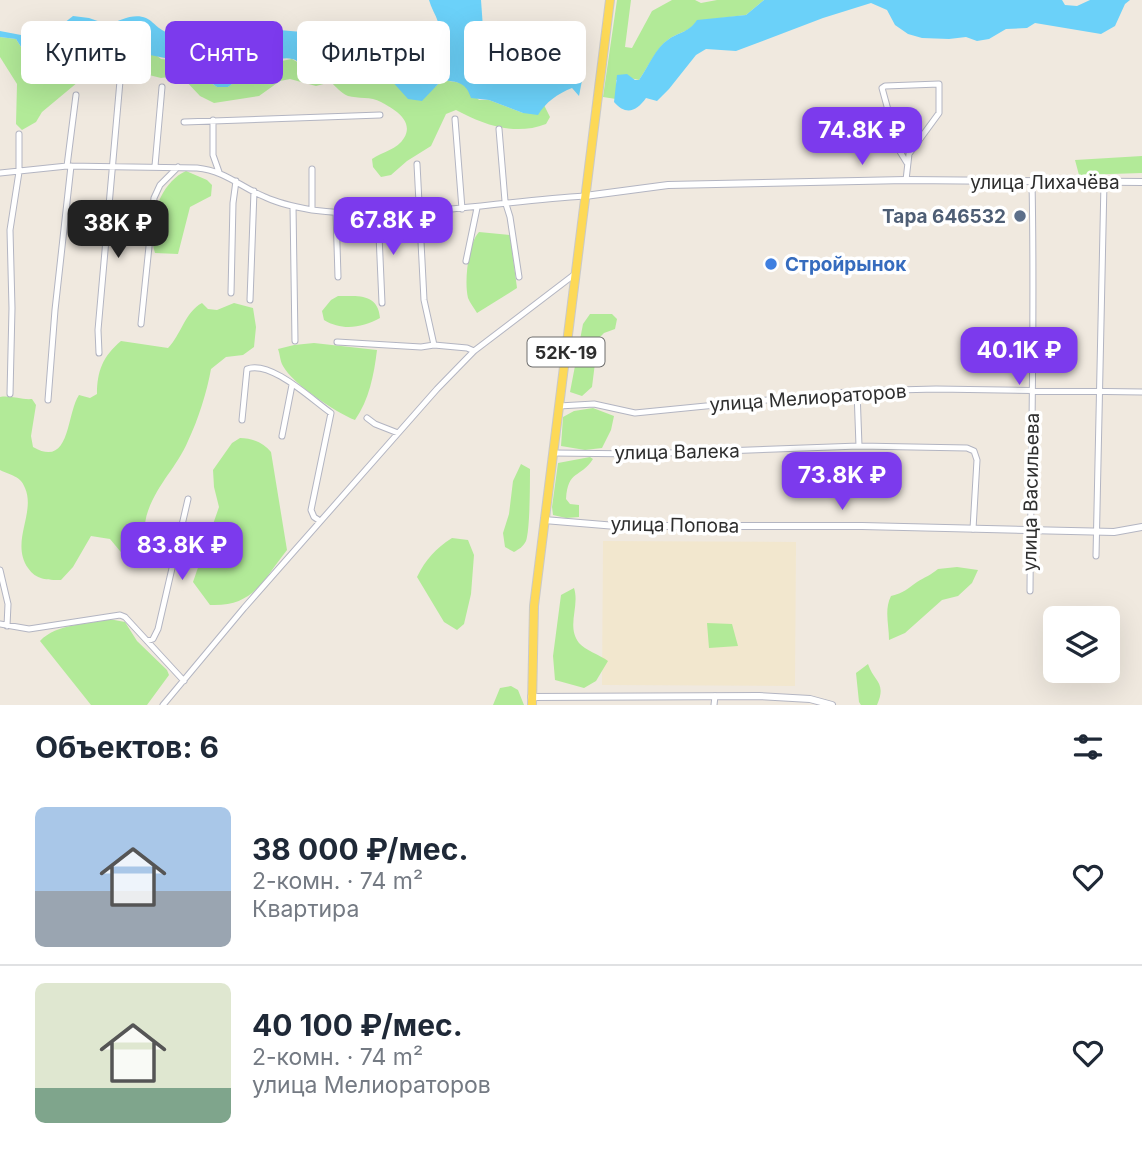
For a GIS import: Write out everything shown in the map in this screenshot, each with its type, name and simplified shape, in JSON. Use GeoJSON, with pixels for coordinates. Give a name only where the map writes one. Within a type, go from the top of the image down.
{"type":"FeatureCollection","features":[{"type":"Feature","properties":{"kind":"main road","name":"52К-19"},"geometry":{"type":"LineString","coordinates":[[531,701],[532,625],[610,0]]}},
{"type":"Feature","properties":{"kind":"street"},"geometry":{"type":"LineString","coordinates":[[99,353],[98,330],[120,84]]}},
{"type":"Feature","properties":{"kind":"street"},"geometry":{"type":"LineString","coordinates":[[906,180],[909,154],[939,113],[939,84],[882,88],[899,150],[907,163]]}},
{"type":"Feature","properties":{"kind":"street"},"geometry":{"type":"LineString","coordinates":[[155,166],[162,86]]}},
{"type":"Feature","properties":{"kind":"street"},"geometry":{"type":"LineString","coordinates":[[48,400],[76,95]]}},
{"type":"Feature","properties":{"kind":"street"},"geometry":{"type":"LineString","coordinates":[[184,122],[380,115]]}},
{"type":"Feature","properties":{"kind":"street"},"geometry":{"type":"LineString","coordinates":[[455,119],[462,209]]}},
{"type":"Feature","properties":{"kind":"street"},"geometry":{"type":"LineString","coordinates":[[213,121],[213,155],[219,172]]}},
{"type":"Feature","properties":{"kind":"street"},"geometry":{"type":"LineString","coordinates":[[499,129],[505,201],[519,277]]}},
{"type":"Feature","properties":{"kind":"street"},"geometry":{"type":"LineString","coordinates":[[9,394],[12,308],[10,230],[19,172],[19,134]]}},
{"type":"Feature","properties":{"kind":"street"},"geometry":{"type":"LineString","coordinates":[[417,164],[424,300],[434,345]]}},
{"type":"Feature","properties":{"kind":"street"},"geometry":{"type":"LineString","coordinates":[[0,173],[69,166],[178,167],[219,172],[264,197],[312,210],[336,212],[462,209],[585,196]]}},
{"type":"Feature","properties":{"kind":"street"},"geometry":{"type":"LineString","coordinates":[[141,324],[154,198],[160,185],[178,167]]}},
{"type":"Feature","properties":{"kind":"street"},"geometry":{"type":"LineString","coordinates":[[312,169],[312,210]]}},
{"type":"Feature","properties":{"kind":"street","name":"улица Лихачёва"},"geometry":{"type":"LineString","coordinates":[[585,196],[668,185],[906,180],[1142,182]]}},
{"type":"Feature","properties":{"kind":"street"},"geometry":{"type":"LineString","coordinates":[[231,293],[236,181]]}},
{"type":"Feature","properties":{"kind":"street"},"geometry":{"type":"LineString","coordinates":[[1096,556],[1104,182]]}},
{"type":"Feature","properties":{"kind":"street","name":"улица Васильева"},"geometry":{"type":"LineString","coordinates":[[1030,591],[1034,348],[1032,183]]}},
{"type":"Feature","properties":{"kind":"street"},"geometry":{"type":"LineString","coordinates":[[250,300],[254,191]]}},
{"type":"Feature","properties":{"kind":"street"},"geometry":{"type":"LineString","coordinates":[[293,206],[296,341]]}},
{"type":"Feature","properties":{"kind":"street"},"geometry":{"type":"LineString","coordinates":[[466,261],[477,208]]}},
{"type":"Feature","properties":{"kind":"street"},"geometry":{"type":"LineString","coordinates":[[336,212],[338,277]]}},
{"type":"Feature","properties":{"kind":"street"},"geometry":{"type":"LineString","coordinates":[[377,212],[382,303]]}},
{"type":"Feature","properties":{"kind":"street"},"geometry":{"type":"LineString","coordinates":[[163,705],[320,521],[474,351],[575,274]]}},
{"type":"Feature","properties":{"kind":"street"},"geometry":{"type":"LineString","coordinates":[[337,342],[422,347],[434,345],[474,351]]}},
{"type":"Feature","properties":{"kind":"street"},"geometry":{"type":"LineString","coordinates":[[242,420],[247,369],[256,366],[271,370],[331,413],[311,510],[314,517],[320,521]]}},
{"type":"Feature","properties":{"kind":"street"},"geometry":{"type":"LineString","coordinates":[[282,436],[292,385]]}},
{"type":"Feature","properties":{"kind":"street"},"geometry":{"type":"LineString","coordinates":[[857,391],[859,446]]}},
{"type":"Feature","properties":{"kind":"street","name":"улица Мелиораторов"},"geometry":{"type":"LineString","coordinates":[[559,406],[594,404],[635,412],[857,391],[1142,391]]}},
{"type":"Feature","properties":{"kind":"street"},"geometry":{"type":"LineString","coordinates":[[367,418],[398,433]]}},
{"type":"Feature","properties":{"kind":"street","name":"улица Валека"},"geometry":{"type":"LineString","coordinates":[[553,453],[641,454],[859,446],[967,448],[974,451],[977,460],[974,529]]}},
{"type":"Feature","properties":{"kind":"street"},"geometry":{"type":"LineString","coordinates":[[147,641],[153,639],[158,629],[188,499]]}},
{"type":"Feature","properties":{"kind":"street","name":"улица Попова"},"geometry":{"type":"LineString","coordinates":[[544,520],[616,526],[862,526],[1097,531],[1126,531],[1142,527]]}},
{"type":"Feature","properties":{"kind":"street"},"geometry":{"type":"LineString","coordinates":[[0,570],[8,604],[7,626]]}},
{"type":"Feature","properties":{"kind":"street"},"geometry":{"type":"LineString","coordinates":[[0,624],[29,629],[120,615],[125,617],[184,681]]}},
{"type":"Feature","properties":{"kind":"street"},"geometry":{"type":"LineString","coordinates":[[714,705],[715,696]]}},
{"type":"Feature","properties":{"kind":"street"},"geometry":{"type":"LineString","coordinates":[[531,701],[715,696],[832,705]]}},
{"type":"Feature","properties":{"kind":"shaded area"},"geometry":{"type":"Polygon","coordinates":[[[603,541],[796,542],[795,686],[602,685],[603,541]]]}},
{"type":"Feature","properties":{"kind":"green space"},"geometry":{"type":"Polygon","coordinates":[[[617,0],[631,0],[625,47],[632,48],[652,11],[672,0],[695,0],[701,3],[717,0],[764,0],[746,15],[697,21],[687,30],[669,39],[656,52],[639,80],[616,80],[616,99],[603,97],[617,0]]]}},
{"type":"Feature","properties":{"kind":"green space"},"geometry":{"type":"Polygon","coordinates":[[[0,37],[16,39],[21,47],[21,84],[76,84],[42,112],[36,122],[22,130],[16,124],[17,84],[0,57],[0,37]]]}},
{"type":"Feature","properties":{"kind":"green space"},"geometry":{"type":"Polygon","coordinates":[[[151,51],[165,59],[165,77],[151,76],[151,51]]]}},
{"type":"Feature","properties":{"kind":"green space"},"geometry":{"type":"Polygon","coordinates":[[[292,59],[297,62],[297,81],[283,80],[283,61],[292,59]]]}},
{"type":"Feature","properties":{"kind":"green space"},"geometry":{"type":"Polygon","coordinates":[[[450,81],[462,83],[479,100],[489,100],[523,113],[544,105],[550,117],[546,124],[511,129],[489,124],[456,110],[446,114],[431,146],[391,175],[381,177],[373,167],[372,159],[401,142],[407,132],[407,126],[396,111],[377,100],[348,96],[333,84],[424,84],[435,87],[438,84],[450,84],[450,81]]]}},
{"type":"Feature","properties":{"kind":"green space"},"geometry":{"type":"Polygon","coordinates":[[[189,84],[228,87],[232,84],[276,84],[259,96],[214,103],[200,96],[189,84]]]}},
{"type":"Feature","properties":{"kind":"green space"},"geometry":{"type":"Polygon","coordinates":[[[1142,156],[1142,173],[1079,175],[1075,160],[1142,156]]]}},
{"type":"Feature","properties":{"kind":"green space"},"geometry":{"type":"Polygon","coordinates":[[[186,171],[212,185],[211,196],[190,207],[178,254],[155,253],[152,230],[157,206],[168,185],[186,171]]]}},
{"type":"Feature","properties":{"kind":"green space"},"geometry":{"type":"Polygon","coordinates":[[[479,232],[510,235],[517,288],[477,313],[468,298],[466,283],[472,245],[479,232]]]}},
{"type":"Feature","properties":{"kind":"green space"},"geometry":{"type":"Polygon","coordinates":[[[338,296],[360,296],[371,300],[380,318],[352,327],[338,326],[324,320],[322,311],[338,296]]]}},
{"type":"Feature","properties":{"kind":"green space"},"geometry":{"type":"Polygon","coordinates":[[[202,303],[208,309],[217,310],[234,303],[253,308],[256,327],[254,347],[243,355],[226,357],[211,369],[192,433],[148,511],[143,554],[135,558],[125,557],[110,539],[91,536],[73,567],[61,580],[38,577],[28,568],[21,548],[28,507],[25,488],[18,478],[0,470],[0,397],[32,399],[36,405],[31,436],[33,447],[45,452],[54,451],[61,445],[79,395],[90,398],[97,394],[102,364],[121,341],[168,348],[191,312],[202,303]]]}},
{"type":"Feature","properties":{"kind":"green space"},"geometry":{"type":"Polygon","coordinates":[[[590,314],[612,314],[617,319],[615,329],[604,333],[598,339],[592,387],[582,396],[570,392],[583,324],[590,314]]]}},
{"type":"Feature","properties":{"kind":"green space"},"geometry":{"type":"Polygon","coordinates":[[[314,343],[377,350],[370,387],[355,420],[315,397],[295,381],[283,366],[278,349],[314,343]]]}},
{"type":"Feature","properties":{"kind":"green space"},"geometry":{"type":"Polygon","coordinates":[[[593,408],[614,416],[611,430],[602,448],[585,450],[561,446],[563,417],[574,411],[593,408]]]}},
{"type":"Feature","properties":{"kind":"green space"},"geometry":{"type":"Polygon","coordinates":[[[240,438],[257,442],[271,452],[287,550],[256,590],[237,601],[210,605],[193,582],[219,507],[213,470],[232,443],[240,438]]]}},
{"type":"Feature","properties":{"kind":"green space"},"geometry":{"type":"Polygon","coordinates":[[[590,457],[593,459],[572,478],[567,489],[566,499],[570,504],[579,505],[579,517],[553,515],[558,463],[590,457]]]}},
{"type":"Feature","properties":{"kind":"green space"},"geometry":{"type":"Polygon","coordinates":[[[521,464],[530,469],[530,506],[525,543],[514,552],[505,547],[503,533],[509,514],[513,481],[521,464]]]}},
{"type":"Feature","properties":{"kind":"green space"},"geometry":{"type":"Polygon","coordinates":[[[452,538],[468,540],[474,555],[471,594],[464,624],[457,630],[444,622],[417,577],[432,555],[452,538]]]}},
{"type":"Feature","properties":{"kind":"green space"},"geometry":{"type":"Polygon","coordinates":[[[957,567],[978,570],[972,583],[958,596],[942,600],[905,633],[889,640],[887,612],[891,596],[899,594],[938,569],[957,567]]]}},
{"type":"Feature","properties":{"kind":"green space"},"geometry":{"type":"Polygon","coordinates":[[[574,588],[575,637],[582,646],[608,661],[596,681],[584,688],[555,680],[553,656],[561,595],[574,588]]]}},
{"type":"Feature","properties":{"kind":"green space"},"geometry":{"type":"Polygon","coordinates":[[[109,619],[125,622],[137,641],[167,670],[169,675],[147,705],[91,705],[40,641],[64,628],[109,619]]]}},
{"type":"Feature","properties":{"kind":"green space"},"geometry":{"type":"Polygon","coordinates":[[[707,623],[732,624],[738,646],[709,648],[707,623]]]}},
{"type":"Feature","properties":{"kind":"green space"},"geometry":{"type":"Polygon","coordinates":[[[868,664],[881,691],[877,705],[861,705],[859,702],[856,673],[868,664]]]}},
{"type":"Feature","properties":{"kind":"green space"},"geometry":{"type":"Polygon","coordinates":[[[511,686],[518,690],[524,705],[493,705],[500,688],[511,686]]]}},
{"type":"Feature","properties":{"kind":"water"},"geometry":{"type":"Polygon","coordinates":[[[429,0],[481,0],[482,21],[464,21],[464,84],[581,84],[579,96],[572,88],[567,90],[548,102],[538,115],[523,113],[489,100],[471,98],[461,84],[450,81],[450,21],[438,21],[429,0]]]}},
{"type":"Feature","properties":{"kind":"water"},"geometry":{"type":"Polygon","coordinates":[[[764,0],[1062,0],[1065,5],[1077,6],[1090,0],[1130,0],[1125,4],[1115,26],[1101,34],[1035,23],[1027,28],[1006,29],[989,39],[977,41],[966,37],[922,38],[908,34],[895,25],[887,10],[871,3],[736,51],[706,49],[696,55],[657,101],[646,98],[631,110],[623,109],[614,102],[617,75],[627,74],[639,80],[656,52],[669,39],[687,30],[697,20],[746,15],[764,0]]]}},
{"type":"Feature","properties":{"kind":"water"},"geometry":{"type":"Polygon","coordinates":[[[73,16],[98,21],[67,21],[73,16]]]}},
{"type":"Feature","properties":{"kind":"water"},"geometry":{"type":"Polygon","coordinates":[[[137,16],[150,21],[119,21],[137,16]]]}},
{"type":"Feature","properties":{"kind":"water"},"geometry":{"type":"Polygon","coordinates":[[[151,21],[165,31],[165,58],[151,55],[151,21]]]}},
{"type":"Feature","properties":{"kind":"water"},"geometry":{"type":"Polygon","coordinates":[[[283,30],[297,32],[297,61],[283,58],[283,30]]]}},
{"type":"Feature","properties":{"kind":"water"},"geometry":{"type":"Polygon","coordinates":[[[0,31],[21,35],[21,47],[16,39],[0,37],[0,31]]]}},
{"type":"Feature","properties":{"kind":"water"},"geometry":{"type":"Polygon","coordinates":[[[213,84],[232,84],[228,87],[217,87],[213,84]]]}},
{"type":"Feature","properties":{"kind":"water"},"geometry":{"type":"Polygon","coordinates":[[[395,84],[438,84],[422,101],[408,99],[395,84]]]}},
{"type":"Feature","properties":{"kind":"place","name":"Тара 646532"},"geometry":{"type":"Point","coordinates":[1020,216]}},
{"type":"Feature","properties":{"kind":"place","name":"Стройрынок"},"geometry":{"type":"Point","coordinates":[771,264]}}]}
